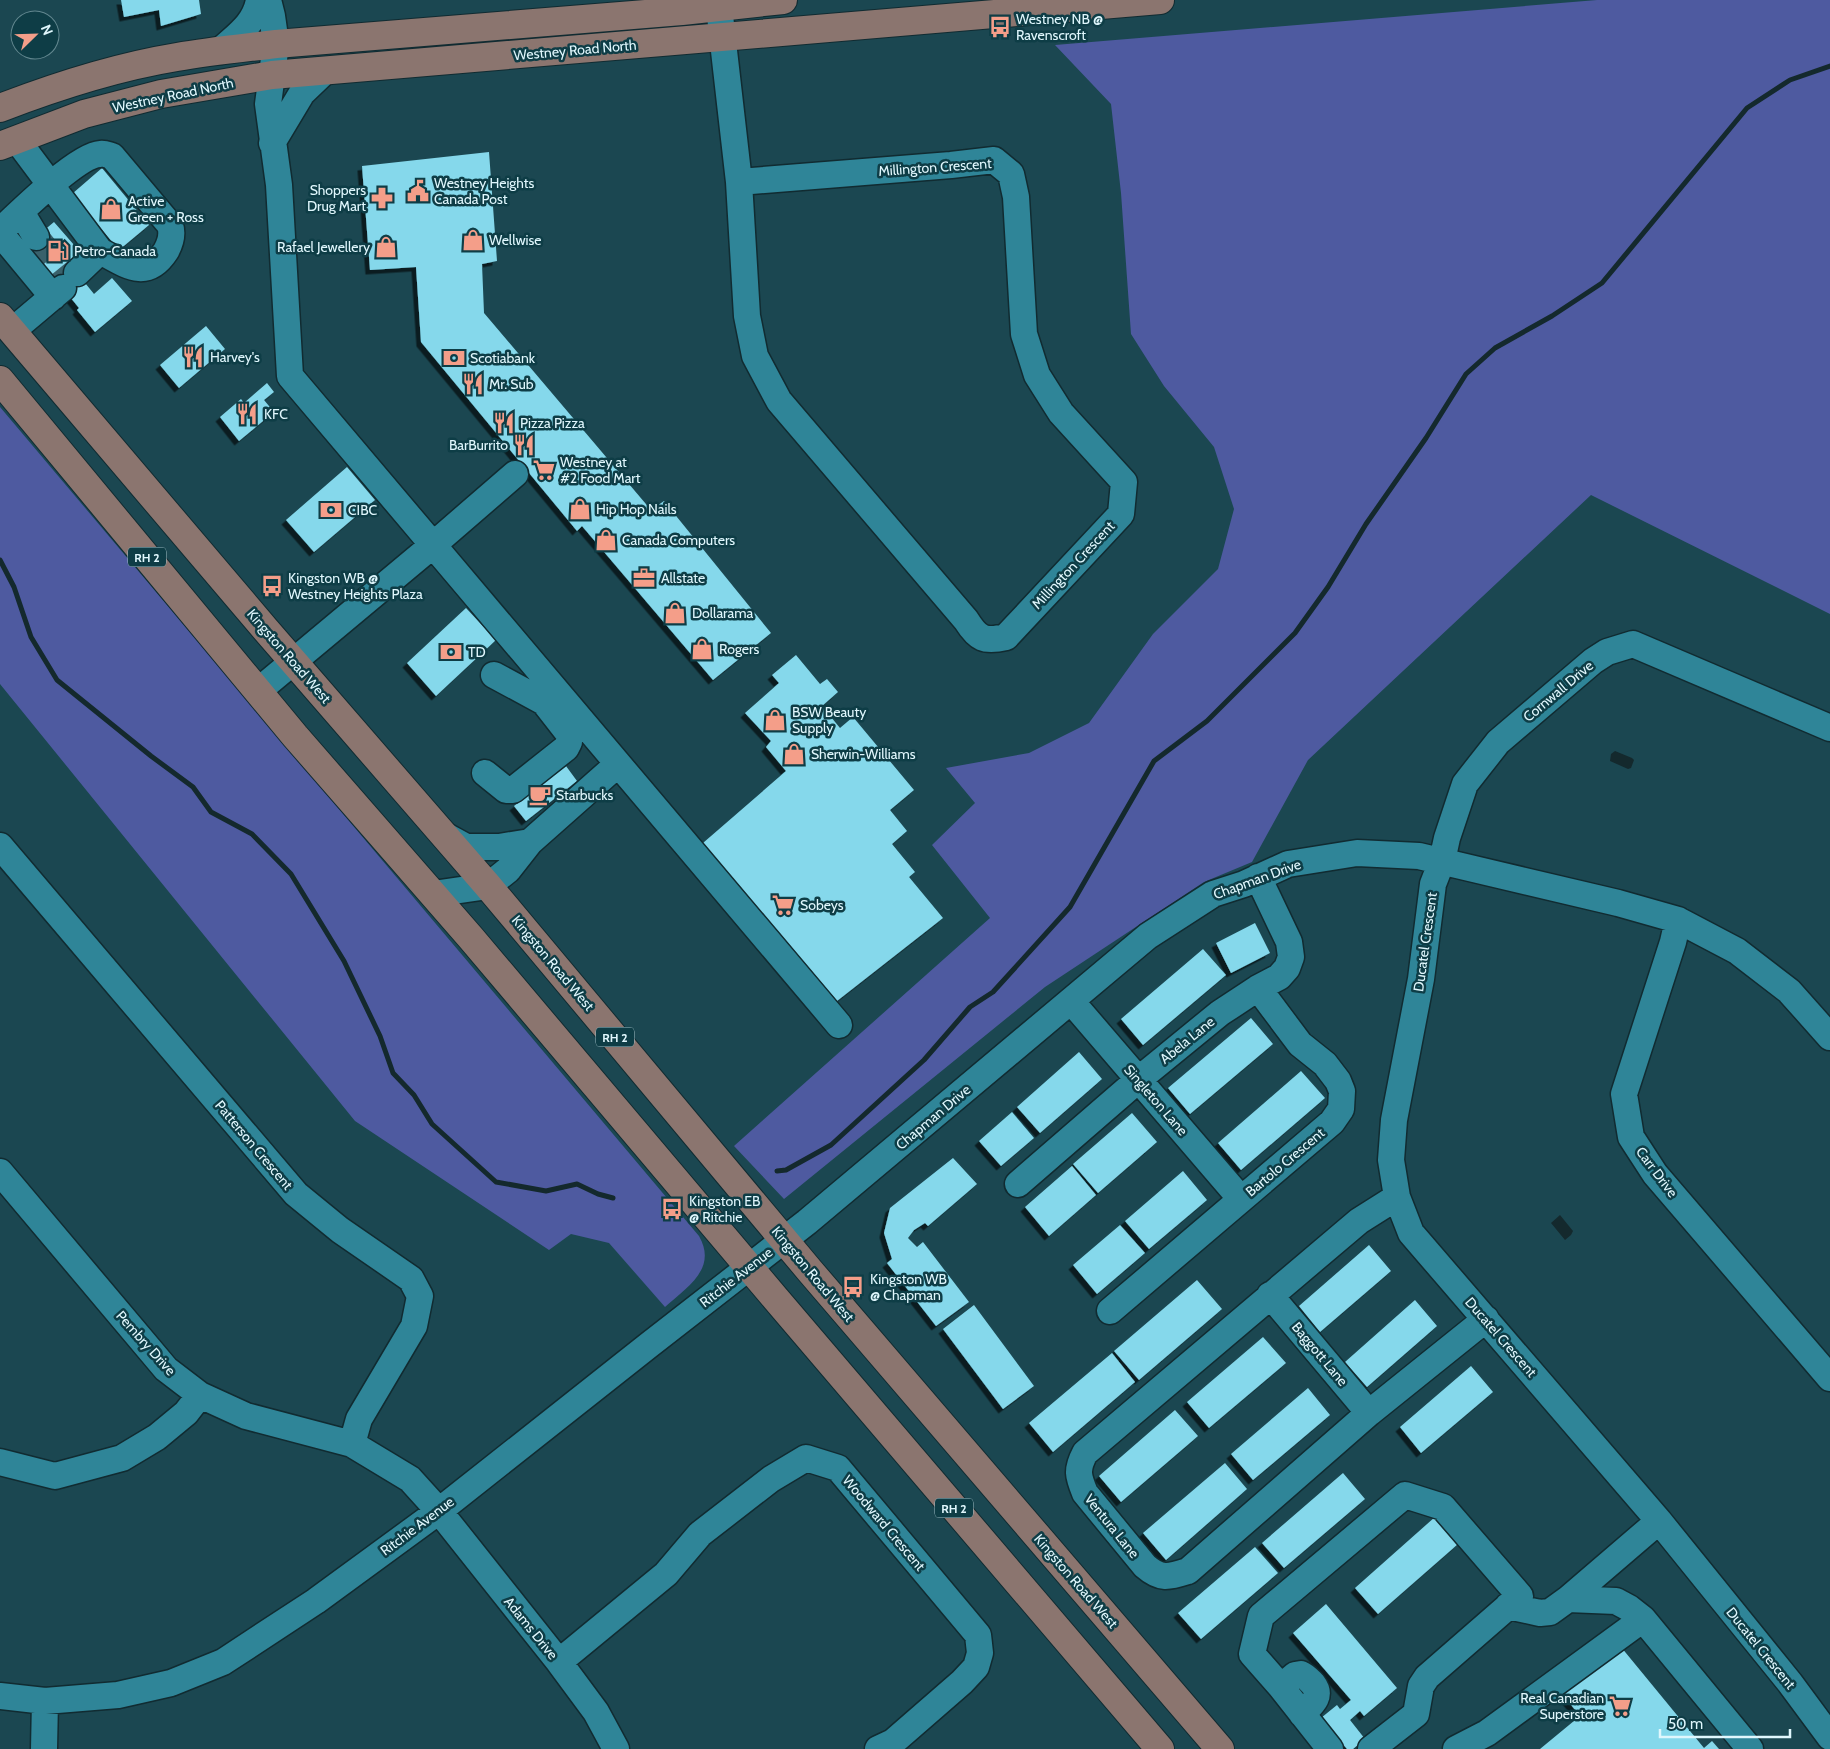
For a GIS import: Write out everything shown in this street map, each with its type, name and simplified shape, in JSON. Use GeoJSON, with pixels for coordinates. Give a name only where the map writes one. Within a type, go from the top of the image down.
{"type":"FeatureCollection","features":[{"type":"Feature","properties":{"kind":"main road"},"geometry":{"type":"LineString","coordinates":[[0,108],[70,82],[176,57],[276,44],[783,0]]}},
{"type":"Feature","properties":{"kind":"main road","name":"Westney Road North"},"geometry":{"type":"LineString","coordinates":[[9,143],[94,112],[161,94],[272,75],[1116,2],[1160,0]]}},
{"type":"Feature","properties":{"kind":"main road"},"geometry":{"type":"LineString","coordinates":[[568,20],[572,50]]}},
{"type":"Feature","properties":{"kind":"main road","name":"Kingston Road West"},"geometry":{"type":"LineString","coordinates":[[6,324],[266,630],[488,886],[785,1240],[1220,1749]]}},
{"type":"Feature","properties":{"kind":"main road","name":"RH 2"},"geometry":{"type":"LineString","coordinates":[[0,380],[258,691],[472,938],[749,1267],[1160,1749]]}},
{"type":"Feature","properties":{"kind":"street"},"geometry":{"type":"LineString","coordinates":[[220,51],[252,21],[257,11],[259,0]]}},
{"type":"Feature","properties":{"kind":"street"},"geometry":{"type":"LineString","coordinates":[[268,0],[276,44],[268,104],[279,185],[290,376],[839,1025]]}},
{"type":"Feature","properties":{"kind":"street","name":"Millington Crescent"},"geometry":{"type":"LineString","coordinates":[[719,7],[739,182],[748,324],[755,356],[779,401],[966,620],[974,633],[991,641],[1006,637],[1121,514],[1124,482],[1061,414],[1037,375],[1024,334],[1016,197],[1011,174],[994,160],[739,182]]}},
{"type":"Feature","properties":{"kind":"street"},"geometry":{"type":"LineString","coordinates":[[272,143],[302,94],[325,71]]}},
{"type":"Feature","properties":{"kind":"street"},"geometry":{"type":"LineString","coordinates":[[9,143],[50,185],[100,251],[132,268],[147,268],[159,261],[170,244],[172,231],[170,225],[112,156],[101,153],[88,157],[50,185],[0,232],[64,286]]}},
{"type":"Feature","properties":{"kind":"street"},"geometry":{"type":"LineString","coordinates":[[21,212],[36,237]]}},
{"type":"Feature","properties":{"kind":"street"},"geometry":{"type":"LineString","coordinates":[[6,324],[64,286],[100,251]]}},
{"type":"Feature","properties":{"kind":"street"},"geometry":{"type":"LineString","coordinates":[[258,691],[515,474]]}},
{"type":"Feature","properties":{"kind":"street","name":"Cornwall Drive"},"geometry":{"type":"LineString","coordinates":[[1442,861],[1447,838],[1466,784],[1498,742],[1593,661],[1607,652],[1633,644],[1830,728]]}},
{"type":"Feature","properties":{"kind":"street"},"geometry":{"type":"LineString","coordinates":[[486,772],[501,788],[513,790],[566,748],[569,742],[569,734],[544,702],[494,674]]}},
{"type":"Feature","properties":{"kind":"street"},"geometry":{"type":"LineString","coordinates":[[433,894],[488,886],[512,866],[530,842],[618,764]]}},
{"type":"Feature","properties":{"kind":"street"},"geometry":{"type":"LineString","coordinates":[[444,835],[466,847],[499,847],[530,842]]}},
{"type":"Feature","properties":{"kind":"street","name":"Patterson Crescent"},"geometry":{"type":"LineString","coordinates":[[0,846],[296,1194],[340,1230],[411,1280],[420,1296],[414,1326],[359,1419],[352,1444]]}},
{"type":"Feature","properties":{"kind":"street","name":"Chapman Drive"},"geometry":{"type":"LineString","coordinates":[[785,1240],[1164,924],[1213,894],[1288,864],[1357,853],[1419,856],[1618,903],[1678,920],[1737,951],[1789,991],[1830,1037]]}},
{"type":"Feature","properties":{"kind":"street","name":"Ducatel Crescent"},"geometry":{"type":"LineString","coordinates":[[1442,861],[1433,884],[1421,979],[1394,1120],[1391,1160],[1398,1197],[1411,1233],[1659,1521],[1790,1684],[1830,1737]]}},
{"type":"Feature","properties":{"kind":"street","name":"Abela Lane"},"geometry":{"type":"LineString","coordinates":[[1018,1184],[1138,1080],[1220,1013],[1258,988],[1279,977],[1287,968],[1291,957],[1289,942],[1258,877]]}},
{"type":"Feature","properties":{"kind":"street","name":"Carr Drive"},"geometry":{"type":"LineString","coordinates":[[1678,920],[1673,942],[1624,1094],[1631,1138],[1655,1174],[1830,1378]]}},
{"type":"Feature","properties":{"kind":"street","name":"Bartolo Crescent"},"geometry":{"type":"LineString","coordinates":[[1110,1310],[1332,1122],[1341,1109],[1342,1091],[1338,1081],[1325,1064],[1300,1044],[1258,988]]}},
{"type":"Feature","properties":{"kind":"street","name":"Singleton Lane"},"geometry":{"type":"LineString","coordinates":[[1071,1001],[1241,1199]]}},
{"type":"Feature","properties":{"kind":"street","name":"Pembry Drive"},"geometry":{"type":"LineString","coordinates":[[0,1172],[166,1369],[200,1395],[246,1416],[352,1444],[410,1480],[439,1511]]}},
{"type":"Feature","properties":{"kind":"street","name":"Ventura Lane"},"geometry":{"type":"LineString","coordinates":[[1398,1197],[1359,1221],[1085,1453],[1078,1466],[1084,1493],[1146,1566],[1156,1575],[1169,1577],[1188,1571],[1370,1414],[1486,1319]]}},
{"type":"Feature","properties":{"kind":"street","name":"Ritchie Avenue"},"geometry":{"type":"LineString","coordinates":[[0,1696],[45,1702],[118,1695],[171,1683],[224,1662],[316,1601],[439,1511],[785,1240]]}},
{"type":"Feature","properties":{"kind":"street","name":"Baggott Lane"},"geometry":{"type":"LineString","coordinates":[[1270,1295],[1370,1414]]}},
{"type":"Feature","properties":{"kind":"street"},"geometry":{"type":"LineString","coordinates":[[0,1462],[55,1476],[122,1458],[157,1437],[186,1413],[200,1395]]}},
{"type":"Feature","properties":{"kind":"street","name":"Woodward Crescent"},"geometry":{"type":"LineString","coordinates":[[559,1662],[666,1574],[700,1534],[771,1479],[806,1458],[838,1468],[978,1634],[980,1652],[976,1667],[962,1682],[893,1742],[878,1749]]}},
{"type":"Feature","properties":{"kind":"street"},"geometry":{"type":"LineString","coordinates":[[1330,1749],[1302,1714],[1315,1701],[1317,1697],[1316,1689],[1301,1674],[1295,1675],[1280,1687],[1252,1654],[1261,1616],[1405,1495],[1442,1507],[1520,1596],[1427,1677],[1421,1686],[1416,1714],[1371,1749]]}},
{"type":"Feature","properties":{"kind":"street","name":"Adams Drive"},"geometry":{"type":"LineString","coordinates":[[439,1511],[559,1662],[596,1712],[616,1749]]}},
{"type":"Feature","properties":{"kind":"street"},"geometry":{"type":"LineString","coordinates":[[1508,1606],[1540,1613],[1550,1612],[1568,1599],[1659,1521]]}},
{"type":"Feature","properties":{"kind":"street"},"geometry":{"type":"LineString","coordinates":[[1568,1599],[1616,1601],[1643,1619],[1750,1749]]}},
{"type":"Feature","properties":{"kind":"street"},"geometry":{"type":"LineString","coordinates":[[1456,1749],[1487,1733],[1643,1619]]}},
{"type":"Feature","properties":{"kind":"street"},"geometry":{"type":"LineString","coordinates":[[44,1749],[45,1702]]}},
{"type":"Feature","properties":{"kind":"shaded area"},"geometry":{"type":"Polygon","coordinates":[[[1597,0],[1830,0],[1830,614],[1591,495],[1308,760],[1252,862],[1204,882],[1045,987],[784,1199],[734,1146],[990,918],[932,845],[975,803],[946,768],[1029,753],[1089,723],[1153,634],[1218,569],[1234,509],[1214,447],[1164,386],[1131,334],[1121,193],[1111,104],[1055,45],[1597,0]]]}},
{"type":"Feature","properties":{"kind":"shaded area"},"geometry":{"type":"Polygon","coordinates":[[[0,407],[699,1236],[704,1248],[705,1258],[702,1268],[690,1285],[665,1307],[609,1243],[571,1234],[549,1250],[355,1121],[0,684],[0,407]]]}},
{"type":"Feature","properties":{"kind":"shaded area"},"geometry":{"type":"Polygon","coordinates":[[[1615,751],[1634,760],[1631,768],[1628,769],[1610,761],[1611,754],[1615,751]]]}},
{"type":"Feature","properties":{"kind":"shaded area"},"geometry":{"type":"Polygon","coordinates":[[[1560,1215],[1573,1231],[1565,1240],[1551,1223],[1560,1215]]]}},
{"type":"Feature","properties":{"kind":"building"},"geometry":{"type":"Polygon","coordinates":[[[121,0],[199,0],[201,14],[161,26],[159,10],[124,17],[121,0]]]}},
{"type":"Feature","properties":{"kind":"building"},"geometry":{"type":"Polygon","coordinates":[[[489,152],[497,261],[482,264],[484,313],[651,510],[664,501],[771,633],[713,680],[582,526],[577,531],[421,342],[416,267],[370,270],[362,166],[489,152]]]}},
{"type":"Feature","properties":{"kind":"building","name":"Active Green + Ross"},"geometry":{"type":"Polygon","coordinates":[[[102,168],[149,225],[119,250],[72,194],[102,168]]]}},
{"type":"Feature","properties":{"kind":"building"},"geometry":{"type":"Polygon","coordinates":[[[54,222],[81,253],[77,273],[94,294],[112,278],[132,301],[95,332],[77,310],[79,308],[53,276],[18,252],[54,222]]]}},
{"type":"Feature","properties":{"kind":"building","name":"Harvey's"},"geometry":{"type":"Polygon","coordinates":[[[206,326],[225,349],[179,388],[160,365],[206,326]]]}},
{"type":"Feature","properties":{"kind":"building","name":"KFC"},"geometry":{"type":"Polygon","coordinates":[[[267,383],[274,392],[264,400],[274,412],[239,441],[220,417],[241,399],[244,403],[267,383]]]}},
{"type":"Feature","properties":{"kind":"building","name":"CIBC"},"geometry":{"type":"Polygon","coordinates":[[[347,467],[375,500],[314,552],[286,520],[347,467]]]}},
{"type":"Feature","properties":{"kind":"building","name":"TD"},"geometry":{"type":"Polygon","coordinates":[[[466,608],[496,640],[436,696],[407,663],[466,608]]]}},
{"type":"Feature","properties":{"kind":"building"},"geometry":{"type":"Polygon","coordinates":[[[796,655],[820,684],[827,679],[838,692],[822,706],[840,728],[853,717],[914,790],[890,810],[907,831],[892,844],[915,872],[909,877],[943,918],[837,1001],[703,843],[786,771],[766,747],[771,741],[745,713],[779,683],[772,675],[796,655]]]}},
{"type":"Feature","properties":{"kind":"building","name":"Starbucks"},"geometry":{"type":"Polygon","coordinates":[[[566,766],[577,781],[526,821],[514,806],[524,798],[534,781],[539,787],[566,766]]]}},
{"type":"Feature","properties":{"kind":"building"},"geometry":{"type":"Polygon","coordinates":[[[1255,923],[1270,953],[1231,973],[1216,943],[1255,923]]]}},
{"type":"Feature","properties":{"kind":"building"},"geometry":{"type":"Polygon","coordinates":[[[1203,949],[1226,975],[1143,1045],[1121,1019],[1203,949]]]}},
{"type":"Feature","properties":{"kind":"building"},"geometry":{"type":"Polygon","coordinates":[[[1251,1018],[1273,1044],[1190,1114],[1168,1088],[1251,1018]]]}},
{"type":"Feature","properties":{"kind":"building"},"geometry":{"type":"Polygon","coordinates":[[[1079,1052],[1102,1079],[1040,1133],[1017,1107],[1079,1052]]]}},
{"type":"Feature","properties":{"kind":"building"},"geometry":{"type":"Polygon","coordinates":[[[1301,1071],[1325,1098],[1241,1170],[1218,1143],[1301,1071]]]}},
{"type":"Feature","properties":{"kind":"building"},"geometry":{"type":"Polygon","coordinates":[[[1012,1112],[1034,1138],[1001,1166],[979,1141],[1012,1112]]]}},
{"type":"Feature","properties":{"kind":"building"},"geometry":{"type":"Polygon","coordinates":[[[1132,1113],[1157,1142],[1098,1193],[1073,1164],[1132,1113]]]}},
{"type":"Feature","properties":{"kind":"building"},"geometry":{"type":"Polygon","coordinates":[[[953,1158],[977,1184],[928,1226],[925,1223],[914,1230],[908,1238],[917,1247],[923,1242],[969,1302],[936,1326],[887,1263],[892,1259],[884,1233],[890,1208],[953,1158]]]}},
{"type":"Feature","properties":{"kind":"building"},"geometry":{"type":"Polygon","coordinates":[[[1072,1166],[1096,1195],[1049,1236],[1025,1207],[1072,1166]]]}},
{"type":"Feature","properties":{"kind":"building"},"geometry":{"type":"Polygon","coordinates":[[[1183,1171],[1207,1200],[1149,1249],[1125,1221],[1183,1171]]]}},
{"type":"Feature","properties":{"kind":"building"},"geometry":{"type":"Polygon","coordinates":[[[1120,1225],[1145,1253],[1097,1294],[1073,1265],[1120,1225]]]}},
{"type":"Feature","properties":{"kind":"building"},"geometry":{"type":"Polygon","coordinates":[[[1369,1245],[1391,1271],[1320,1332],[1299,1306],[1369,1245]]]}},
{"type":"Feature","properties":{"kind":"building"},"geometry":{"type":"Polygon","coordinates":[[[1197,1280],[1222,1309],[1139,1380],[1114,1351],[1197,1280]]]}},
{"type":"Feature","properties":{"kind":"building"},"geometry":{"type":"Polygon","coordinates":[[[1415,1300],[1437,1326],[1367,1387],[1345,1362],[1415,1300]]]}},
{"type":"Feature","properties":{"kind":"building"},"geometry":{"type":"Polygon","coordinates":[[[974,1305],[1034,1386],[1003,1409],[943,1329],[974,1305]]]}},
{"type":"Feature","properties":{"kind":"building"},"geometry":{"type":"Polygon","coordinates":[[[1263,1337],[1286,1363],[1209,1428],[1187,1402],[1263,1337]]]}},
{"type":"Feature","properties":{"kind":"building"},"geometry":{"type":"Polygon","coordinates":[[[1112,1353],[1135,1382],[1053,1452],[1029,1423],[1112,1353]]]}},
{"type":"Feature","properties":{"kind":"building"},"geometry":{"type":"Polygon","coordinates":[[[1471,1366],[1493,1392],[1421,1453],[1400,1427],[1471,1366]]]}},
{"type":"Feature","properties":{"kind":"building"},"geometry":{"type":"Polygon","coordinates":[[[1308,1388],[1330,1415],[1253,1480],[1231,1454],[1308,1388]]]}},
{"type":"Feature","properties":{"kind":"building"},"geometry":{"type":"Polygon","coordinates":[[[1175,1410],[1198,1436],[1121,1502],[1099,1476],[1175,1410]]]}},
{"type":"Feature","properties":{"kind":"building"},"geometry":{"type":"Polygon","coordinates":[[[1225,1463],[1247,1489],[1166,1560],[1143,1533],[1225,1463]]]}},
{"type":"Feature","properties":{"kind":"building"},"geometry":{"type":"Polygon","coordinates":[[[1343,1473],[1365,1499],[1284,1568],[1262,1543],[1343,1473]]]}},
{"type":"Feature","properties":{"kind":"building"},"geometry":{"type":"Polygon","coordinates":[[[1435,1517],[1458,1544],[1378,1614],[1355,1588],[1435,1517]]]}},
{"type":"Feature","properties":{"kind":"building"},"geometry":{"type":"Polygon","coordinates":[[[1255,1547],[1278,1573],[1201,1639],[1178,1613],[1255,1547]]]}},
{"type":"Feature","properties":{"kind":"building"},"geometry":{"type":"Polygon","coordinates":[[[1326,1604],[1397,1688],[1364,1716],[1360,1711],[1350,1720],[1365,1739],[1353,1749],[1347,1749],[1321,1718],[1337,1705],[1340,1709],[1351,1700],[1293,1633],[1326,1604]]]}},
{"type":"Feature","properties":{"kind":"building","name":"Real Canadian Superstore"},"geometry":{"type":"Polygon","coordinates":[[[1621,1647],[1704,1748],[1712,1741],[1719,1749],[1540,1749],[1580,1716],[1563,1695],[1621,1647]]]}},
{"type":"Feature","properties":{"kind":"waterway"},"geometry":{"type":"LineString","coordinates":[[777,1171],[786,1170],[831,1145],[924,1060],[970,1007],[993,992],[1070,907],[1154,761],[1207,721],[1295,633],[1328,587],[1366,524],[1426,438],[1466,374],[1495,348],[1552,316],[1602,283],[1747,108],[1790,80],[1830,66]]}},
{"type":"Feature","properties":{"kind":"waterway"},"geometry":{"type":"LineString","coordinates":[[0,560],[14,587],[31,637],[57,680],[151,756],[193,787],[211,812],[252,834],[291,874],[344,961],[380,1036],[393,1073],[414,1095],[432,1124],[496,1182],[546,1191],[577,1184],[598,1194],[613,1198]]}},
{"type":"Feature","properties":{"kind":"tunnel"},"geometry":{"type":"LineString","coordinates":[[36,237],[71,280]]}},
{"type":"Feature","properties":{"kind":"place","name":"Westney NB @ Ravenscroft"},"geometry":{"type":"Point","coordinates":[1000,27]}},
{"type":"Feature","properties":{"kind":"place","name":"Westney Heights Canada Post"},"geometry":{"type":"Point","coordinates":[418,191]}},
{"type":"Feature","properties":{"kind":"place","name":"Shoppers Drug Mart"},"geometry":{"type":"Point","coordinates":[382,198]}},
{"type":"Feature","properties":{"kind":"place","name":"Active Green + Ross"},"geometry":{"type":"Point","coordinates":[111,209]}},
{"type":"Feature","properties":{"kind":"place","name":"Wellwise"},"geometry":{"type":"Point","coordinates":[473,240]}},
{"type":"Feature","properties":{"kind":"place","name":"Rafael Jewellery"},"geometry":{"type":"Point","coordinates":[386,247]}},
{"type":"Feature","properties":{"kind":"place","name":"Petro-Canada"},"geometry":{"type":"Point","coordinates":[58,251]}},
{"type":"Feature","properties":{"kind":"place","name":"Harvey's"},"geometry":{"type":"Point","coordinates":[193,357]}},
{"type":"Feature","properties":{"kind":"place","name":"Scotiabank"},"geometry":{"type":"Point","coordinates":[454,358]}},
{"type":"Feature","properties":{"kind":"place","name":"Mr. Sub"},"geometry":{"type":"Point","coordinates":[473,384]}},
{"type":"Feature","properties":{"kind":"place","name":"KFC"},"geometry":{"type":"Point","coordinates":[247,414]}},
{"type":"Feature","properties":{"kind":"place","name":"Pizza Pizza"},"geometry":{"type":"Point","coordinates":[504,423]}},
{"type":"Feature","properties":{"kind":"place","name":"BarBurrito"},"geometry":{"type":"Point","coordinates":[524,445]}},
{"type":"Feature","properties":{"kind":"place","name":"Westney at #2 Food Mart"},"geometry":{"type":"Point","coordinates":[544,470]}},
{"type":"Feature","properties":{"kind":"place","name":"Hip Hop Nails"},"geometry":{"type":"Point","coordinates":[580,509]}},
{"type":"Feature","properties":{"kind":"place","name":"CIBC"},"geometry":{"type":"Point","coordinates":[331,510]}},
{"type":"Feature","properties":{"kind":"place","name":"Canada Computers"},"geometry":{"type":"Point","coordinates":[606,540]}},
{"type":"Feature","properties":{"kind":"place","name":"Allstate"},"geometry":{"type":"Point","coordinates":[644,578]}},
{"type":"Feature","properties":{"kind":"place","name":"Kingston WB @ Westney Heights Plaza"},"geometry":{"type":"Point","coordinates":[272,586]}},
{"type":"Feature","properties":{"kind":"place","name":"Dollarama"},"geometry":{"type":"Point","coordinates":[675,613]}},
{"type":"Feature","properties":{"kind":"place","name":"Rogers"},"geometry":{"type":"Point","coordinates":[702,649]}},
{"type":"Feature","properties":{"kind":"place","name":"TD"},"geometry":{"type":"Point","coordinates":[451,652]}},
{"type":"Feature","properties":{"kind":"place","name":"BSW Beauty Supply"},"geometry":{"type":"Point","coordinates":[775,720]}},
{"type":"Feature","properties":{"kind":"place","name":"Sherwin-Williams"},"geometry":{"type":"Point","coordinates":[794,754]}},
{"type":"Feature","properties":{"kind":"place","name":"Starbucks"},"geometry":{"type":"Point","coordinates":[540,795]}},
{"type":"Feature","properties":{"kind":"place","name":"Sobeys"},"geometry":{"type":"Point","coordinates":[783,905]}},
{"type":"Feature","properties":{"kind":"place","name":"Kingston EB @ Ritchie"},"geometry":{"type":"Point","coordinates":[672,1209]}},
{"type":"Feature","properties":{"kind":"place","name":"Kingston WB @ Chapman"},"geometry":{"type":"Point","coordinates":[853,1287]}},
{"type":"Feature","properties":{"kind":"place","name":"Real Canadian Superstore"},"geometry":{"type":"Point","coordinates":[1620,1706]}}]}
